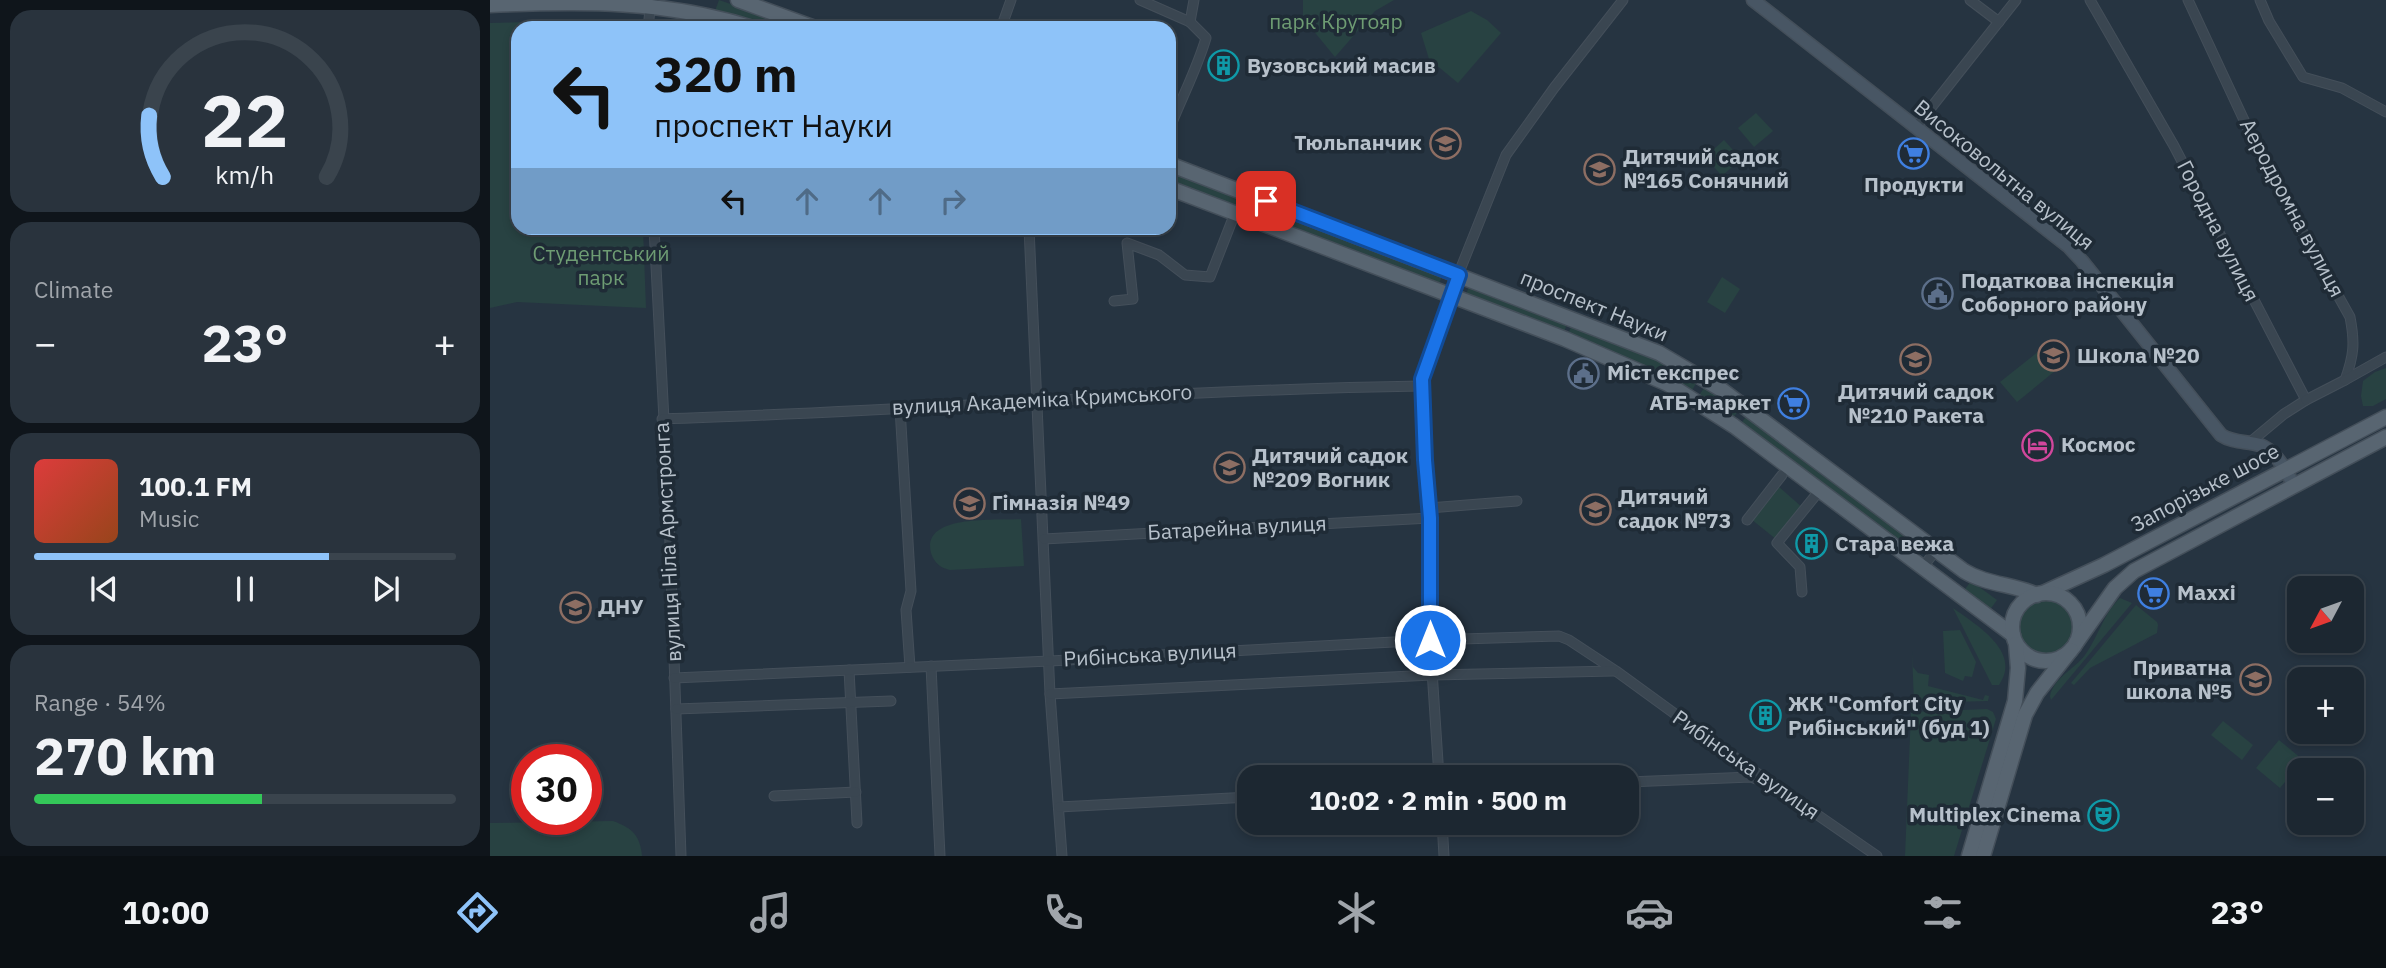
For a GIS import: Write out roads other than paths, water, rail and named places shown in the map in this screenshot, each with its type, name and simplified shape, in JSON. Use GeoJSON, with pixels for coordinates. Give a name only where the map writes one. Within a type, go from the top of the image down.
{"type":"FeatureCollection","features":[{"type":"Feature","properties":{"kind":"main road"},"geometry":{"type":"LineString","coordinates":[[738,0],[796,21]]}},
{"type":"Feature","properties":{"kind":"main road","name":"Високовольтна вулиця"},"geometry":{"type":"LineString","coordinates":[[1753,0],[2068,246],[2221,435],[2232,441],[2262,446],[2270,451],[2294,485]]}},
{"type":"Feature","properties":{"kind":"main road"},"geometry":{"type":"LineString","coordinates":[[490,5],[584,1],[653,2],[701,11],[732,21]]}},
{"type":"Feature","properties":{"kind":"main road","name":"проспект Науки"},"geometry":{"type":"LineString","coordinates":[[1176,167],[1648,349],[1689,370],[1748,409],[1976,577],[2020,586],[2040,594]]}},
{"type":"Feature","properties":{"kind":"main road","name":"проспект Науки"},"geometry":{"type":"LineString","coordinates":[[1176,191],[1565,339],[1668,384],[1713,411],[1923,567],[2014,639]]}},
{"type":"Feature","properties":{"kind":"main road","name":"Запорізьке шосе"},"geometry":{"type":"LineString","coordinates":[[2040,594],[2104,565],[2386,417]]}},
{"type":"Feature","properties":{"kind":"main road","name":"Запорізьке шосе"},"geometry":{"type":"LineString","coordinates":[[1983,856],[2025,715],[2037,693],[2115,588],[2134,571],[2386,438]]}},
{"type":"Feature","properties":{"kind":"main road"},"geometry":{"type":"LineString","coordinates":[[1969,856],[2015,701],[2018,668],[2012,626],[2017,610],[2029,598],[2040,594],[2054,594],[2071,605],[2080,624],[2074,646],[2056,660],[2046,661],[2027,656],[2014,639]]}},
{"type":"Feature","properties":{"kind":"street"},"geometry":{"type":"LineString","coordinates":[[1004,21],[1011,0]]}},
{"type":"Feature","properties":{"kind":"street"},"geometry":{"type":"LineString","coordinates":[[1140,0],[1190,22],[1206,38],[1200,61],[1176,113]]}},
{"type":"Feature","properties":{"kind":"street"},"geometry":{"type":"LineString","coordinates":[[1190,22],[1194,0]]}},
{"type":"Feature","properties":{"kind":"street"},"geometry":{"type":"LineString","coordinates":[[1438,765],[1430,640],[1430,513],[1422,379],[1450,295],[1506,155],[1623,0]]}},
{"type":"Feature","properties":{"kind":"street"},"geometry":{"type":"LineString","coordinates":[[1970,0],[1999,22]]}},
{"type":"Feature","properties":{"kind":"street"},"geometry":{"type":"LineString","coordinates":[[1915,128],[2016,0]]}},
{"type":"Feature","properties":{"kind":"street","name":"Городна вулиця"},"geometry":{"type":"LineString","coordinates":[[2090,0],[2174,146],[2306,400]]}},
{"type":"Feature","properties":{"kind":"street","name":"Аеродромна вулиця"},"geometry":{"type":"LineString","coordinates":[[2188,0],[2264,163],[2350,317],[2355,341],[2345,380]]}},
{"type":"Feature","properties":{"kind":"street"},"geometry":{"type":"LineString","coordinates":[[2260,0],[2269,21],[2303,77],[2342,88],[2386,112]]}},
{"type":"Feature","properties":{"kind":"street"},"geometry":{"type":"LineString","coordinates":[[650,21],[653,2]]}},
{"type":"Feature","properties":{"kind":"street"},"geometry":{"type":"LineString","coordinates":[[1114,301],[1133,299],[1127,243],[1159,255],[1185,275],[1210,277],[1235,213]]}},
{"type":"Feature","properties":{"kind":"street","name":"вулиця Ніла Армстронга"},"geometry":{"type":"LineString","coordinates":[[654,235],[669,516],[681,856]]}},
{"type":"Feature","properties":{"kind":"street"},"geometry":{"type":"LineString","coordinates":[[1030,235],[1050,694],[1062,856]]}},
{"type":"Feature","properties":{"kind":"street"},"geometry":{"type":"LineString","coordinates":[[2248,444],[2284,414],[2306,400],[2386,358]]}},
{"type":"Feature","properties":{"kind":"street","name":"вулиця Академіка Кримського"},"geometry":{"type":"LineString","coordinates":[[662,419],[1277,388],[1421,386]]}},
{"type":"Feature","properties":{"kind":"street"},"geometry":{"type":"LineString","coordinates":[[900,408],[911,591],[906,610],[910,667]]}},
{"type":"Feature","properties":{"kind":"street"},"geometry":{"type":"LineString","coordinates":[[1747,520],[1782,475]]}},
{"type":"Feature","properties":{"kind":"street"},"geometry":{"type":"LineString","coordinates":[[1802,592],[1800,567],[1777,543],[1820,490]]}},
{"type":"Feature","properties":{"kind":"street","name":"Батарейна вулиця"},"geometry":{"type":"LineString","coordinates":[[1044,539],[1430,513],[1517,501]]}},
{"type":"Feature","properties":{"kind":"street"},"geometry":{"type":"LineString","coordinates":[[1923,567],[1936,550]]}},
{"type":"Feature","properties":{"kind":"street","name":"Рибінська вулиця"},"geometry":{"type":"LineString","coordinates":[[674,678],[1430,640],[1559,636],[1616,671],[1877,856]]}},
{"type":"Feature","properties":{"kind":"street"},"geometry":{"type":"LineString","coordinates":[[931,666],[940,856]]}},
{"type":"Feature","properties":{"kind":"street"},"geometry":{"type":"LineString","coordinates":[[849,670],[857,823]]}},
{"type":"Feature","properties":{"kind":"street","name":"Рибінська вулиця"},"geometry":{"type":"LineString","coordinates":[[1050,694],[1432,675],[1616,671]]}},
{"type":"Feature","properties":{"kind":"street"},"geometry":{"type":"LineString","coordinates":[[676,709],[891,701]]}},
{"type":"Feature","properties":{"kind":"street"},"geometry":{"type":"LineString","coordinates":[[1639,782],[1751,777],[1772,784]]}},
{"type":"Feature","properties":{"kind":"street"},"geometry":{"type":"LineString","coordinates":[[774,796],[856,792]]}},
{"type":"Feature","properties":{"kind":"street"},"geometry":{"type":"LineString","coordinates":[[1059,807],[1237,798]]}},
{"type":"Feature","properties":{"kind":"street"},"geometry":{"type":"LineString","coordinates":[[1443,835],[1444,856]]}},
{"type":"Feature","properties":{"kind":"place","name":"Вузовський масив"},"geometry":{"type":"Point","coordinates":[1224,66]}},
{"type":"Feature","properties":{"kind":"place","name":"Тюльпанчик"},"geometry":{"type":"Point","coordinates":[1445,143]}},
{"type":"Feature","properties":{"kind":"place","name":"Продукти"},"geometry":{"type":"Point","coordinates":[1914,153]}},
{"type":"Feature","properties":{"kind":"place","name":"Дитячий садок №165 Сонячний"},"geometry":{"type":"Point","coordinates":[1600,169]}},
{"type":"Feature","properties":{"kind":"place","name":"Податкова інспекція Соборного району"},"geometry":{"type":"Point","coordinates":[1938,293]}},
{"type":"Feature","properties":{"kind":"place","name":"Школа №20"},"geometry":{"type":"Point","coordinates":[2054,356]}},
{"type":"Feature","properties":{"kind":"place","name":"Дитячий садок №210 Ракета"},"geometry":{"type":"Point","coordinates":[1916,360]}},
{"type":"Feature","properties":{"kind":"place","name":"Міст експрес"},"geometry":{"type":"Point","coordinates":[1584,373]}},
{"type":"Feature","properties":{"kind":"place","name":"АТБ-маркет"},"geometry":{"type":"Point","coordinates":[1794,403]}},
{"type":"Feature","properties":{"kind":"place","name":"Космос"},"geometry":{"type":"Point","coordinates":[2038,445]}},
{"type":"Feature","properties":{"kind":"place","name":"Дитячий садок №209 Вогник"},"geometry":{"type":"Point","coordinates":[1229,468]}},
{"type":"Feature","properties":{"kind":"place","name":"Гімназія №49"},"geometry":{"type":"Point","coordinates":[969,503]}},
{"type":"Feature","properties":{"kind":"place","name":"Дитячий садок №73"},"geometry":{"type":"Point","coordinates":[1595,509]}},
{"type":"Feature","properties":{"kind":"place","name":"Стара вежа"},"geometry":{"type":"Point","coordinates":[1812,544]}},
{"type":"Feature","properties":{"kind":"place","name":"Maxxi"},"geometry":{"type":"Point","coordinates":[2154,593]}},
{"type":"Feature","properties":{"kind":"place","name":"ДНУ"},"geometry":{"type":"Point","coordinates":[575,607]}},
{"type":"Feature","properties":{"kind":"place","name":"Приватна школа №5"},"geometry":{"type":"Point","coordinates":[2255,680]}},
{"type":"Feature","properties":{"kind":"place","name":"ЖК \"Comfort City Рибінський\" (буд 1)"},"geometry":{"type":"Point","coordinates":[1765,716]}},
{"type":"Feature","properties":{"kind":"place","name":"Multiplex Cinema"},"geometry":{"type":"Point","coordinates":[2104,815]}},
{"type":"Feature","properties":{"kind":"park label","name":"парк Крутояр"},"geometry":{"type":"Point","coordinates":[1336,22]}},
{"type":"Feature","properties":{"kind":"park label","name":"Студентський парк"},"geometry":{"type":"Point","coordinates":[601,266]}}]}
